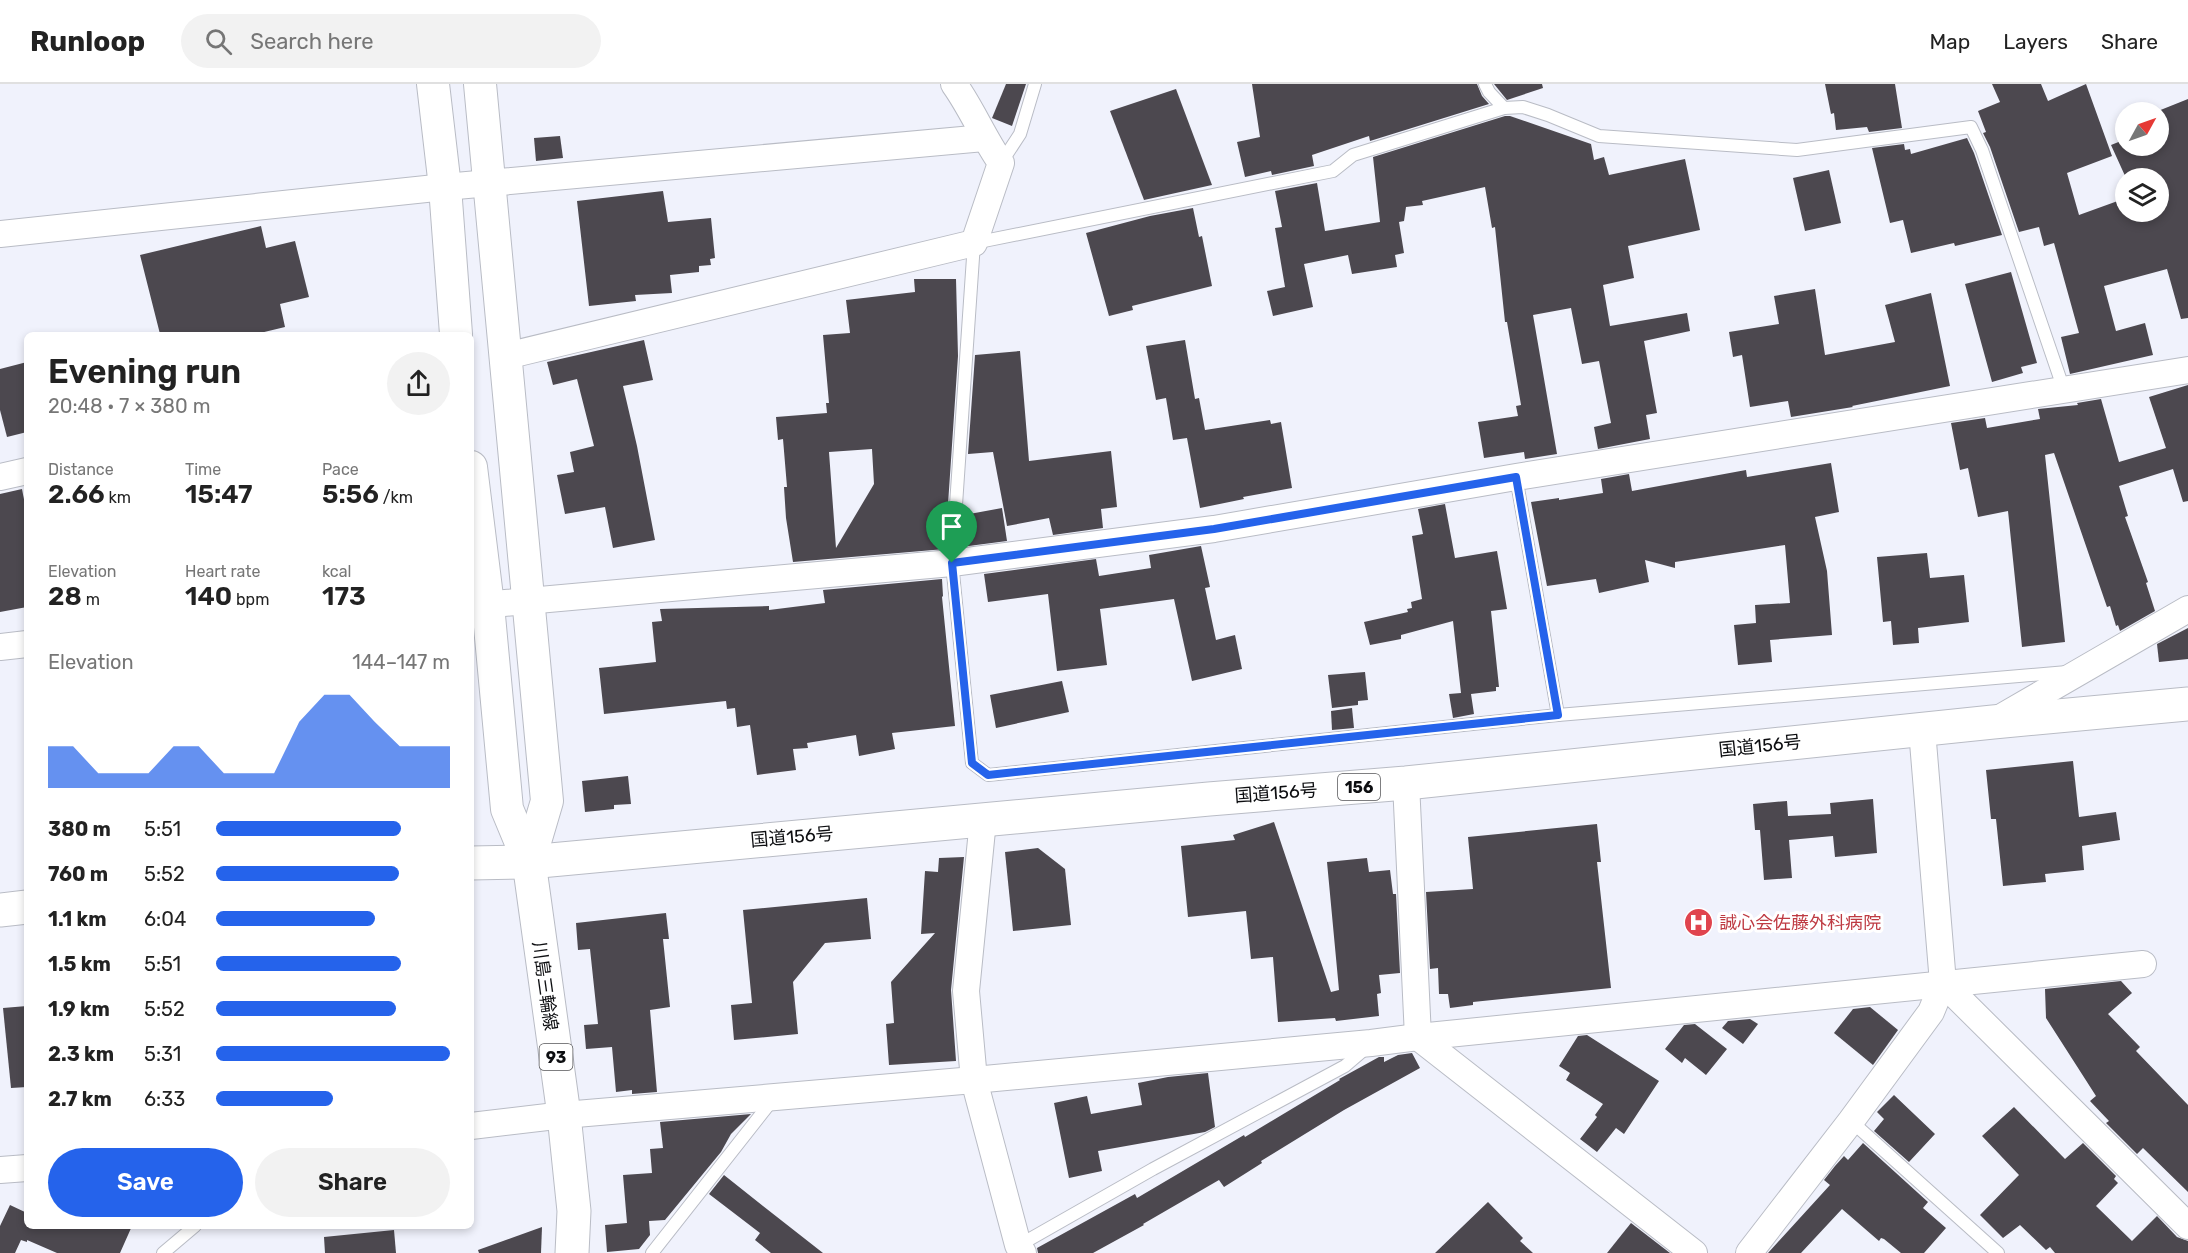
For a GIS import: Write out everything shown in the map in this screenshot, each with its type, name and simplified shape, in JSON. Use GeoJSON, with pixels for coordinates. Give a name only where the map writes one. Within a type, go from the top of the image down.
{"type":"FeatureCollection","features":[{"type":"Feature","properties":{"kind":"main road","name":"国道156号"},"geometry":{"type":"LineString","coordinates":[[474,863],[529,862],[1406,783],[2188,704]]}},
{"type":"Feature","properties":{"kind":"main road","name":"川島三輪線"},"geometry":{"type":"LineString","coordinates":[[529,862],[564,1115],[574,1211],[572,1253]]}},
{"type":"Feature","properties":{"kind":"main road"},"geometry":{"type":"LineString","coordinates":[[0,910],[24,907]]}},
{"type":"Feature","properties":{"kind":"street"},"geometry":{"type":"LineString","coordinates":[[433,84],[445,187],[456,332]]}},
{"type":"Feature","properties":{"kind":"street"},"geometry":{"type":"LineString","coordinates":[[480,84],[548,801],[529,862]]}},
{"type":"Feature","properties":{"kind":"street"},"geometry":{"type":"LineString","coordinates":[[506,356],[974,243],[1001,163],[984,138],[968,104],[954,84]]}},
{"type":"Feature","properties":{"kind":"street"},"geometry":{"type":"LineString","coordinates":[[0,234],[445,187],[984,138]]}},
{"type":"Feature","properties":{"kind":"street"},"geometry":{"type":"LineString","coordinates":[[480,605],[952,563],[1214,529],[1516,477],[2188,370]]}},
{"type":"Feature","properties":{"kind":"street"},"geometry":{"type":"LineString","coordinates":[[0,477],[24,472]]}},
{"type":"Feature","properties":{"kind":"street"},"geometry":{"type":"LineString","coordinates":[[474,513],[480,605],[507,809],[529,862]]}},
{"type":"Feature","properties":{"kind":"street"},"geometry":{"type":"LineString","coordinates":[[1992,722],[2188,609]]}},
{"type":"Feature","properties":{"kind":"street"},"geometry":{"type":"LineString","coordinates":[[0,647],[24,644]]}},
{"type":"Feature","properties":{"kind":"street"},"geometry":{"type":"LineString","coordinates":[[1749,1253],[1851,1121],[1931,1012],[1943,984],[1922,730]]}},
{"type":"Feature","properties":{"kind":"street"},"geometry":{"type":"LineString","coordinates":[[1406,783],[1418,1037],[1694,1253]]}},
{"type":"Feature","properties":{"kind":"street"},"geometry":{"type":"LineString","coordinates":[[983,820],[966,991],[974,1080],[1016,1250]]}},
{"type":"Feature","properties":{"kind":"street"},"geometry":{"type":"LineString","coordinates":[[474,1126],[564,1115],[1371,1043],[2144,964]]}},
{"type":"Feature","properties":{"kind":"street"},"geometry":{"type":"LineString","coordinates":[[1943,984],[2188,1226]]}},
{"type":"Feature","properties":{"kind":"street"},"geometry":{"type":"LineString","coordinates":[[0,1170],[24,1168]]}},
{"type":"Feature","properties":{"kind":"lane"},"geometry":{"type":"LineString","coordinates":[[1001,163],[1020,134],[1035,84]]}},
{"type":"Feature","properties":{"kind":"lane"},"geometry":{"type":"LineString","coordinates":[[1485,84],[1489,92],[1504,108]]}},
{"type":"Feature","properties":{"kind":"lane"},"geometry":{"type":"LineString","coordinates":[[2064,390],[1982,150],[1971,127],[1797,150],[1599,136],[1523,107],[1504,108],[1353,156],[1333,171],[974,243],[952,563],[972,763],[988,775],[1558,715],[2082,670]]}},
{"type":"Feature","properties":{"kind":"lane"},"geometry":{"type":"LineString","coordinates":[[1516,477],[1558,715]]}},
{"type":"Feature","properties":{"kind":"lane"},"geometry":{"type":"LineString","coordinates":[[1016,1250],[1153,1169],[1345,1066],[1371,1043]]}},
{"type":"Feature","properties":{"kind":"lane"},"geometry":{"type":"LineString","coordinates":[[652,1253],[775,1097]]}},
{"type":"Feature","properties":{"kind":"lane"},"geometry":{"type":"LineString","coordinates":[[1851,1121],[1998,1253]]}},
{"type":"Feature","properties":{"kind":"lane"},"geometry":{"type":"LineString","coordinates":[[163,1253],[191,1229]]}},
{"type":"Feature","properties":{"kind":"building"},"geometry":{"type":"Polygon","coordinates":[[[1006,84],[1026,84],[1012,126],[992,118],[1006,84]]]}},
{"type":"Feature","properties":{"kind":"building"},"geometry":{"type":"Polygon","coordinates":[[[1252,84],[1477,84],[1482,96],[1489,104],[1370,141],[1369,136],[1312,155],[1314,166],[1272,175],[1271,171],[1245,177],[1237,142],[1260,137],[1252,84]]]}},
{"type":"Feature","properties":{"kind":"building"},"geometry":{"type":"Polygon","coordinates":[[[1494,84],[1542,84],[1543,88],[1507,100],[1494,84]]]}},
{"type":"Feature","properties":{"kind":"building"},"geometry":{"type":"Polygon","coordinates":[[[1825,84],[1895,84],[1902,128],[1869,132],[1867,127],[1836,130],[1834,113],[1831,114],[1825,84]]]}},
{"type":"Feature","properties":{"kind":"building"},"geometry":{"type":"Polygon","coordinates":[[[1992,84],[2041,84],[2048,101],[2086,84],[2112,156],[2067,173],[2079,215],[2115,202],[2115,222],[2169,222],[2169,168],[2121,168],[2116,156],[2169,156],[2169,107],[2188,99],[2188,318],[2181,319],[2167,269],[2104,286],[2116,331],[2145,323],[2153,355],[2070,374],[2061,337],[2079,333],[2054,243],[2044,246],[2039,227],[2019,232],[1983,133],[1986,132],[1978,111],[2000,102],[1992,84]]]}},
{"type":"Feature","properties":{"kind":"building"},"geometry":{"type":"Polygon","coordinates":[[[1176,89],[1212,185],[1144,200],[1110,111],[1176,89]]]}},
{"type":"Feature","properties":{"kind":"building"},"geometry":{"type":"Polygon","coordinates":[[[1505,116],[1591,144],[1594,160],[1604,157],[1609,175],[1685,159],[1700,230],[1628,246],[1634,278],[1603,285],[1610,326],[1687,313],[1690,331],[1644,341],[1657,413],[1646,415],[1650,439],[1598,449],[1594,427],[1611,423],[1599,361],[1582,364],[1571,308],[1533,315],[1557,454],[1525,459],[1524,452],[1484,458],[1478,422],[1518,416],[1516,406],[1521,405],[1507,322],[1505,322],[1495,227],[1492,228],[1485,187],[1422,201],[1423,205],[1406,207],[1404,221],[1399,222],[1404,253],[1395,255],[1397,267],[1352,274],[1348,255],[1304,264],[1313,307],[1273,316],[1267,291],[1285,287],[1275,228],[1282,227],[1275,191],[1317,183],[1325,231],[1380,222],[1373,157],[1505,116]]]}},
{"type":"Feature","properties":{"kind":"building"},"geometry":{"type":"Polygon","coordinates":[[[560,136],[563,158],[536,161],[534,138],[560,136]]]}},
{"type":"Feature","properties":{"kind":"building"},"geometry":{"type":"Polygon","coordinates":[[[1967,138],[2002,235],[1911,253],[1903,220],[1890,223],[1872,148],[1904,144],[1905,150],[1910,149],[1911,154],[1967,138]]]}},
{"type":"Feature","properties":{"kind":"building"},"geometry":{"type":"Polygon","coordinates":[[[1829,170],[1841,223],[1805,231],[1793,178],[1829,170]]]}},
{"type":"Feature","properties":{"kind":"building"},"geometry":{"type":"Polygon","coordinates":[[[663,191],[668,222],[711,218],[715,258],[710,259],[711,265],[699,266],[699,272],[670,275],[672,293],[635,295],[636,301],[589,306],[577,201],[663,191]]]}},
{"type":"Feature","properties":{"kind":"building"},"geometry":{"type":"Polygon","coordinates":[[[1193,208],[1199,237],[1202,236],[1212,286],[1132,306],[1133,310],[1109,316],[1086,233],[1150,216],[1193,208]]]}},
{"type":"Feature","properties":{"kind":"building"},"geometry":{"type":"Polygon","coordinates":[[[261,226],[266,248],[295,241],[309,297],[280,304],[285,327],[264,332],[159,332],[140,255],[261,226]]]}},
{"type":"Feature","properties":{"kind":"building"},"geometry":{"type":"Polygon","coordinates":[[[2011,272],[2037,363],[2021,367],[2023,373],[1992,382],[1965,284],[2011,272]]]}},
{"type":"Feature","properties":{"kind":"building"},"geometry":{"type":"Polygon","coordinates":[[[914,279],[956,279],[958,356],[945,549],[793,562],[786,518],[784,487],[787,487],[783,439],[778,440],[776,417],[827,413],[826,403],[829,403],[823,335],[850,333],[846,300],[915,292],[914,279]],[[872,449],[829,452],[836,548],[874,484],[872,449]]]}},
{"type":"Feature","properties":{"kind":"building"},"geometry":{"type":"Polygon","coordinates":[[[1815,289],[1825,355],[1895,342],[1885,305],[1931,293],[1950,386],[1853,407],[1791,417],[1788,401],[1750,407],[1742,355],[1733,357],[1729,332],[1779,324],[1774,296],[1815,289]]]}},
{"type":"Feature","properties":{"kind":"building"},"geometry":{"type":"Polygon","coordinates":[[[644,340],[653,380],[623,386],[655,540],[613,548],[605,507],[565,514],[557,475],[574,472],[570,452],[594,446],[577,379],[553,385],[547,362],[644,340]]]}},
{"type":"Feature","properties":{"kind":"building"},"geometry":{"type":"Polygon","coordinates":[[[1185,340],[1195,399],[1199,398],[1205,430],[1270,420],[1271,424],[1281,422],[1292,488],[1200,508],[1187,438],[1173,440],[1166,398],[1156,400],[1146,346],[1185,340]]]}},
{"type":"Feature","properties":{"kind":"building"},"geometry":{"type":"Polygon","coordinates":[[[1020,351],[1029,461],[1111,451],[1117,507],[1101,509],[1103,528],[1053,535],[1049,518],[1007,526],[993,452],[968,454],[975,355],[1020,351]]]}},
{"type":"Feature","properties":{"kind":"building"},"geometry":{"type":"Polygon","coordinates":[[[24,363],[24,433],[7,437],[0,410],[0,369],[24,363]]]}},
{"type":"Feature","properties":{"kind":"building"},"geometry":{"type":"Polygon","coordinates":[[[2188,385],[2188,501],[2183,502],[2173,469],[2119,486],[2128,516],[2125,517],[2148,582],[2146,583],[2155,611],[2120,631],[2118,625],[2116,626],[2110,606],[2107,607],[2054,453],[2045,455],[2065,642],[2022,647],[2008,511],[1978,517],[1968,468],[1960,470],[1951,423],[1985,418],[1987,428],[2040,419],[2038,409],[2078,405],[2077,403],[2101,399],[2119,462],[2166,448],[2149,397],[2188,385]]]}},
{"type":"Feature","properties":{"kind":"building"},"geometry":{"type":"Polygon","coordinates":[[[1831,463],[1839,512],[1815,517],[1827,571],[1832,635],[1770,640],[1772,662],[1738,665],[1734,625],[1756,623],[1755,605],[1790,603],[1785,545],[1675,562],[1675,568],[1645,560],[1649,582],[1599,593],[1596,579],[1547,586],[1531,502],[1603,493],[1601,479],[1629,474],[1632,491],[1746,470],[1747,477],[1831,463]]]}},
{"type":"Feature","properties":{"kind":"building"},"geometry":{"type":"Polygon","coordinates":[[[22,489],[24,499],[24,608],[0,612],[0,494],[22,489]]]}},
{"type":"Feature","properties":{"kind":"building"},"geometry":{"type":"Polygon","coordinates":[[[1445,504],[1455,558],[1497,551],[1507,609],[1491,611],[1499,687],[1496,687],[1496,691],[1471,694],[1474,714],[1453,718],[1449,694],[1461,693],[1453,621],[1401,635],[1401,639],[1370,645],[1364,622],[1408,612],[1407,609],[1412,608],[1411,602],[1422,599],[1412,536],[1423,534],[1418,509],[1445,504]]]}},
{"type":"Feature","properties":{"kind":"building"},"geometry":{"type":"Polygon","coordinates":[[[1002,508],[1007,541],[961,547],[964,515],[1002,508]]]}},
{"type":"Feature","properties":{"kind":"building"},"geometry":{"type":"Polygon","coordinates":[[[1201,546],[1210,587],[1205,588],[1216,640],[1235,635],[1242,669],[1192,681],[1174,599],[1100,609],[1107,665],[1057,671],[1048,594],[988,602],[984,574],[1096,559],[1099,576],[1151,568],[1149,555],[1201,546]]]}},
{"type":"Feature","properties":{"kind":"building"},"geometry":{"type":"Polygon","coordinates":[[[1927,553],[1930,578],[1964,575],[1969,622],[1918,628],[1919,643],[1893,645],[1891,621],[1883,622],[1877,557],[1927,553]]]}},
{"type":"Feature","properties":{"kind":"building"},"geometry":{"type":"Polygon","coordinates":[[[942,579],[955,726],[892,733],[895,749],[859,756],[856,735],[807,743],[808,748],[793,749],[796,770],[757,775],[750,725],[737,727],[735,708],[727,709],[726,701],[604,714],[599,668],[656,662],[652,622],[662,621],[660,609],[769,606],[769,610],[825,603],[823,590],[942,579]]]}},
{"type":"Feature","properties":{"kind":"building"},"geometry":{"type":"Polygon","coordinates":[[[2188,628],[2188,659],[2159,662],[2157,644],[2188,628]]]}},
{"type":"Feature","properties":{"kind":"building"},"geometry":{"type":"Polygon","coordinates":[[[1365,672],[1368,700],[1358,701],[1358,705],[1332,708],[1328,675],[1365,672]]]}},
{"type":"Feature","properties":{"kind":"building"},"geometry":{"type":"Polygon","coordinates":[[[1062,681],[1069,712],[996,728],[990,695],[1062,681]]]}},
{"type":"Feature","properties":{"kind":"building"},"geometry":{"type":"Polygon","coordinates":[[[1352,708],[1354,728],[1332,730],[1331,711],[1352,708]]]}},
{"type":"Feature","properties":{"kind":"building"},"geometry":{"type":"Polygon","coordinates":[[[2073,761],[2079,817],[2116,812],[2120,840],[2082,846],[2084,870],[2045,874],[2046,882],[2003,886],[1996,819],[1991,819],[1986,770],[2073,761]]]}},
{"type":"Feature","properties":{"kind":"building"},"geometry":{"type":"Polygon","coordinates":[[[628,776],[631,804],[614,805],[614,809],[585,812],[582,781],[628,776]]]}},
{"type":"Feature","properties":{"kind":"building"},"geometry":{"type":"Polygon","coordinates":[[[1873,799],[1877,853],[1835,857],[1833,836],[1789,840],[1792,878],[1764,880],[1760,830],[1755,830],[1753,804],[1787,801],[1788,816],[1831,814],[1830,803],[1873,799]]]}},
{"type":"Feature","properties":{"kind":"building"},"geometry":{"type":"Polygon","coordinates":[[[1274,822],[1331,992],[1339,990],[1327,862],[1367,858],[1369,872],[1390,870],[1393,894],[1396,894],[1400,973],[1379,975],[1381,993],[1377,994],[1379,1016],[1336,1021],[1335,1018],[1278,1022],[1273,957],[1251,959],[1246,911],[1188,917],[1181,846],[1235,840],[1233,835],[1274,822]]]}},
{"type":"Feature","properties":{"kind":"building"},"geometry":{"type":"Polygon","coordinates":[[[1597,824],[1601,862],[1597,862],[1611,988],[1473,1002],[1473,1005],[1450,1008],[1448,994],[1439,994],[1438,968],[1430,969],[1426,892],[1473,889],[1468,837],[1597,824]]]}},
{"type":"Feature","properties":{"kind":"building"},"geometry":{"type":"Polygon","coordinates":[[[1038,848],[1065,869],[1071,925],[1013,931],[1005,852],[1038,848]]]}},
{"type":"Feature","properties":{"kind":"building"},"geometry":{"type":"Polygon","coordinates":[[[964,857],[951,990],[956,1061],[889,1065],[886,1024],[894,1023],[891,982],[935,933],[921,934],[925,871],[938,872],[939,858],[964,857]]]}},
{"type":"Feature","properties":{"kind":"building"},"geometry":{"type":"Polygon","coordinates":[[[867,898],[871,939],[825,943],[793,982],[798,1034],[734,1040],[731,1005],[752,1003],[743,910],[867,898]]]}},
{"type":"Feature","properties":{"kind":"building"},"geometry":{"type":"Polygon","coordinates":[[[666,913],[669,939],[663,939],[670,1007],[650,1010],[657,1092],[632,1094],[632,1090],[616,1092],[612,1047],[586,1049],[584,1025],[598,1024],[590,949],[578,950],[576,923],[666,913]]]}},
{"type":"Feature","properties":{"kind":"building"},"geometry":{"type":"Polygon","coordinates":[[[2121,981],[2132,993],[2108,1014],[2140,1047],[2136,1051],[2188,1105],[2188,1192],[2143,1148],[2137,1154],[2106,1123],[2109,1121],[2090,1101],[2096,1096],[2046,1018],[2045,989],[2121,981]]]}},
{"type":"Feature","properties":{"kind":"building"},"geometry":{"type":"Polygon","coordinates":[[[24,1006],[24,1087],[11,1088],[3,1008],[24,1006]]]}},
{"type":"Feature","properties":{"kind":"building"},"geometry":{"type":"Polygon","coordinates":[[[1870,1007],[1898,1030],[1873,1065],[1834,1033],[1853,1009],[1870,1007]]]}},
{"type":"Feature","properties":{"kind":"building"},"geometry":{"type":"Polygon","coordinates":[[[1750,1019],[1758,1024],[1743,1044],[1722,1028],[1728,1021],[1750,1019]]]}},
{"type":"Feature","properties":{"kind":"building"},"geometry":{"type":"Polygon","coordinates":[[[1695,1024],[1727,1049],[1706,1075],[1685,1058],[1682,1063],[1665,1049],[1684,1025],[1695,1024]]]}},
{"type":"Feature","properties":{"kind":"building"},"geometry":{"type":"Polygon","coordinates":[[[1587,1035],[1659,1081],[1624,1134],[1616,1128],[1597,1152],[1580,1139],[1597,1117],[1595,1115],[1603,1104],[1566,1080],[1570,1073],[1559,1066],[1578,1036],[1587,1035]]]}},
{"type":"Feature","properties":{"kind":"building"},"geometry":{"type":"Polygon","coordinates":[[[1412,1053],[1420,1068],[1344,1110],[1261,1161],[1262,1163],[1224,1187],[1219,1180],[1093,1253],[1038,1253],[1037,1248],[1135,1194],[1137,1198],[1379,1057],[1384,1057],[1384,1062],[1398,1055],[1412,1053]]]}},
{"type":"Feature","properties":{"kind":"building"},"geometry":{"type":"Polygon","coordinates":[[[1208,1073],[1215,1127],[1205,1132],[1098,1151],[1102,1171],[1069,1178],[1054,1103],[1087,1096],[1091,1114],[1142,1105],[1138,1083],[1208,1073]]]}},
{"type":"Feature","properties":{"kind":"building"},"geometry":{"type":"Polygon","coordinates":[[[1894,1095],[1935,1134],[1909,1162],[1874,1131],[1884,1119],[1877,1112],[1894,1095]]]}},
{"type":"Feature","properties":{"kind":"building"},"geometry":{"type":"Polygon","coordinates":[[[2014,1107],[2065,1159],[2083,1143],[2116,1176],[2114,1179],[2118,1183],[2096,1206],[2132,1241],[2157,1216],[2177,1237],[2188,1241],[2188,1253],[2055,1253],[2050,1247],[2046,1250],[2020,1225],[2003,1238],[1980,1215],[2019,1175],[1982,1136],[2014,1107]]]}},
{"type":"Feature","properties":{"kind":"building"},"geometry":{"type":"Polygon","coordinates":[[[751,1114],[731,1134],[721,1152],[665,1220],[649,1221],[650,1235],[639,1249],[607,1252],[605,1225],[627,1223],[623,1175],[652,1173],[650,1149],[663,1148],[660,1122],[751,1114]]]}},
{"type":"Feature","properties":{"kind":"building"},"geometry":{"type":"Polygon","coordinates":[[[1863,1143],[1928,1202],[1923,1208],[1946,1228],[1924,1253],[1901,1253],[1884,1239],[1881,1238],[1879,1241],[1842,1209],[1801,1253],[1768,1253],[1830,1185],[1824,1180],[1835,1166],[1844,1156],[1848,1160],[1863,1143]]]}},
{"type":"Feature","properties":{"kind":"building"},"geometry":{"type":"Polygon","coordinates":[[[724,1175],[823,1253],[771,1253],[755,1240],[760,1233],[709,1194],[724,1175]]]}},
{"type":"Feature","properties":{"kind":"building"},"geometry":{"type":"Polygon","coordinates":[[[1488,1202],[1523,1238],[1520,1241],[1533,1253],[1435,1253],[1488,1202]]]}},
{"type":"Feature","properties":{"kind":"building"},"geometry":{"type":"Polygon","coordinates":[[[10,1205],[24,1212],[24,1229],[131,1229],[120,1253],[57,1253],[27,1240],[27,1242],[21,1240],[15,1253],[0,1253],[0,1226],[10,1205]]]}},
{"type":"Feature","properties":{"kind":"building"},"geometry":{"type":"Polygon","coordinates":[[[1631,1223],[1670,1253],[1607,1253],[1631,1223]]]}},
{"type":"Feature","properties":{"kind":"building"},"geometry":{"type":"Polygon","coordinates":[[[542,1227],[541,1253],[479,1253],[478,1250],[542,1227]]]}},
{"type":"Feature","properties":{"kind":"building"},"geometry":{"type":"Polygon","coordinates":[[[394,1230],[396,1253],[325,1253],[324,1237],[394,1230]]]}},
{"type":"Feature","properties":{"kind":"place","name":"誠心会佐藤外科病院"},"geometry":{"type":"Point","coordinates":[1698,923]}},
{"type":"Feature","properties":{"kind":"route"},"geometry":{"type":"LineString","coordinates":[[1516,477],[1558,715],[988,775],[972,763],[952,563],[1214,529],[1516,477]]}}]}
